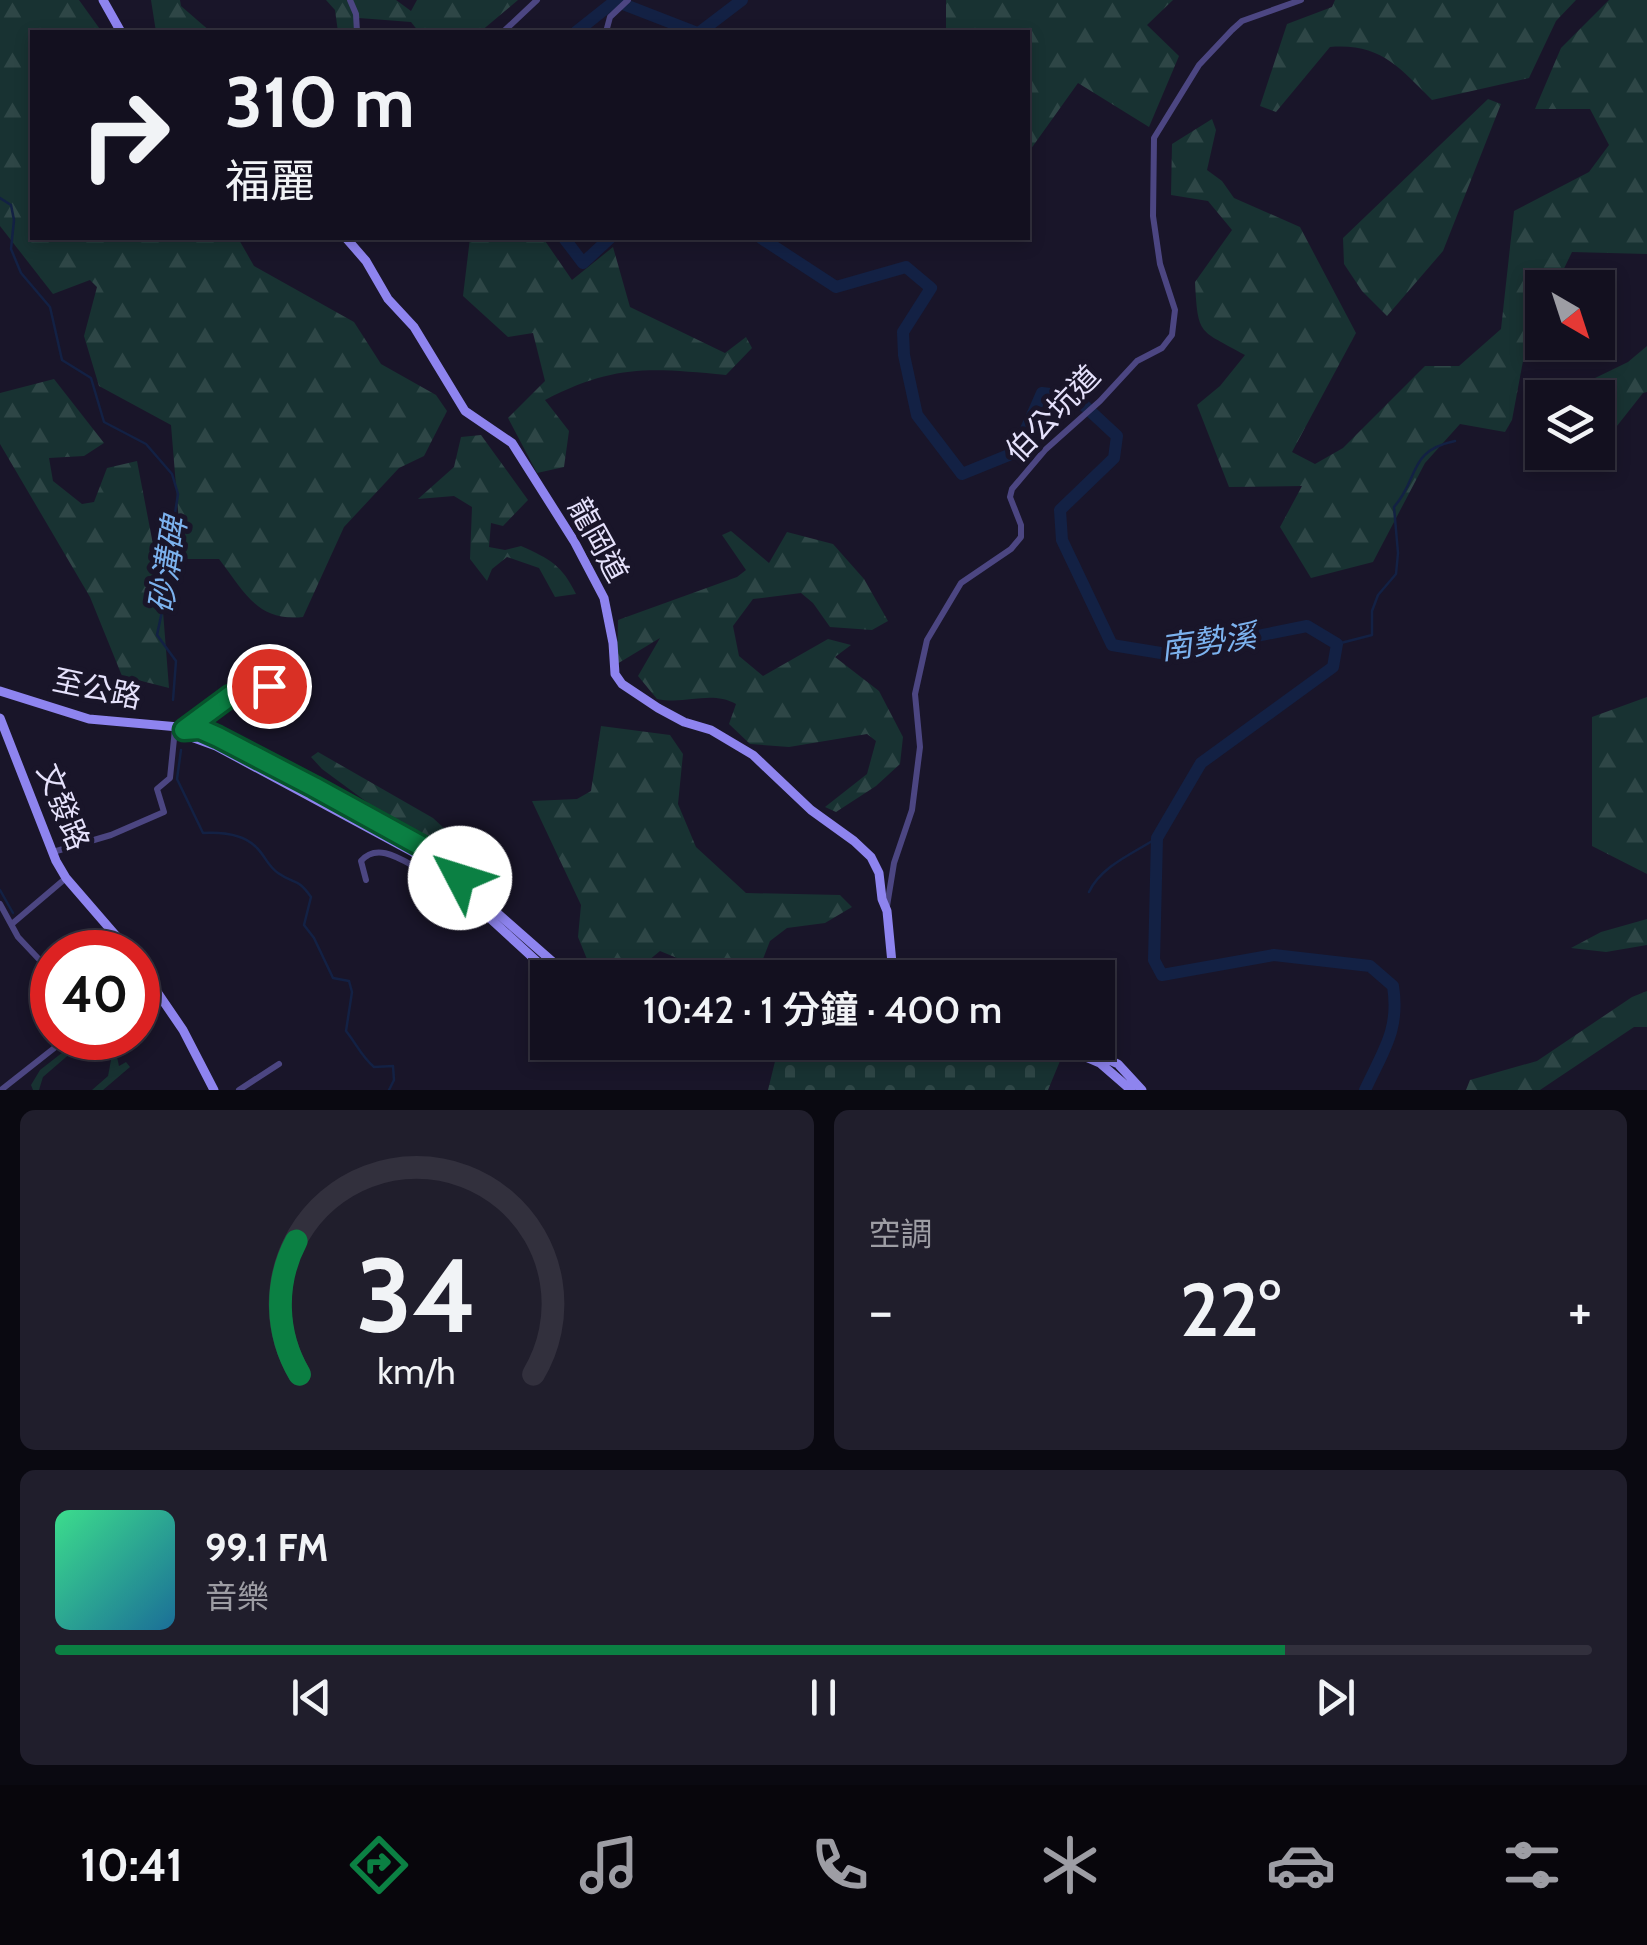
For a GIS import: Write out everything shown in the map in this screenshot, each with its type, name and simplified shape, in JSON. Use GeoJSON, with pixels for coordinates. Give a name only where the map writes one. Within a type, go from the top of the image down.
{"type":"FeatureCollection","features":[{"type":"Feature","properties":{"kind":"street"},"geometry":{"type":"LineString","coordinates":[[103,0],[120,30]]}},
{"type":"Feature","properties":{"kind":"street"},"geometry":{"type":"LineString","coordinates":[[350,0],[357,30]]}},
{"type":"Feature","properties":{"kind":"street"},"geometry":{"type":"LineString","coordinates":[[505,30],[537,0]]}},
{"type":"Feature","properties":{"kind":"street","name":"伯公坑道"},"geometry":{"type":"LineString","coordinates":[[887,910],[894,863],[914,792],[920,748],[915,694],[927,640],[961,583],[1011,549],[1021,537],[1021,525],[1010,497],[1012,489],[1045,450],[1100,401],[1137,361],[1162,348],[1176,325],[1160,264],[1153,216],[1154,138],[1199,65],[1232,30],[1242,22],[1301,0]]}},
{"type":"Feature","properties":{"kind":"street"},"geometry":{"type":"LineString","coordinates":[[607,30],[610,17],[625,2]]}},
{"type":"Feature","properties":{"kind":"street","name":"龍岡道"},"geometry":{"type":"LineString","coordinates":[[348,240],[388,299],[414,327],[465,410],[512,443],[574,540],[604,598],[614,643],[615,674],[622,684],[684,722],[711,730],[754,755],[811,810],[871,858],[879,873],[887,910],[892,960]]}},
{"type":"Feature","properties":{"kind":"street"},"geometry":{"type":"LineString","coordinates":[[52,852],[111,835],[164,812],[157,789],[170,778],[180,729],[230,696],[269,686]]}},
{"type":"Feature","properties":{"kind":"street","name":"至公路"},"geometry":{"type":"LineString","coordinates":[[0,692],[88,719],[200,729],[225,740],[430,864],[548,960]]}},
{"type":"Feature","properties":{"kind":"street","name":"文發路"},"geometry":{"type":"LineString","coordinates":[[0,718],[52,852],[66,878],[111,930]]}},
{"type":"Feature","properties":{"kind":"street","name":"至公路"},"geometry":{"type":"LineString","coordinates":[[351,813],[421,846],[537,960]]}},
{"type":"Feature","properties":{"kind":"street"},"geometry":{"type":"LineString","coordinates":[[366,880],[360,862],[373,852],[383,852],[423,870],[430,864]]}},
{"type":"Feature","properties":{"kind":"street"},"geometry":{"type":"LineString","coordinates":[[13,924],[66,878]]}},
{"type":"Feature","properties":{"kind":"street"},"geometry":{"type":"LineString","coordinates":[[0,904],[30,949]]}},
{"type":"Feature","properties":{"kind":"street"},"geometry":{"type":"LineString","coordinates":[[160,1002],[183,1030],[214,1090]]}},
{"type":"Feature","properties":{"kind":"street"},"geometry":{"type":"LineString","coordinates":[[1,1090],[39,1060]]}},
{"type":"Feature","properties":{"kind":"street"},"geometry":{"type":"LineString","coordinates":[[1093,1060],[1131,1090]]}},
{"type":"Feature","properties":{"kind":"street"},"geometry":{"type":"LineString","coordinates":[[1109,1060],[1142,1090]]}},
{"type":"Feature","properties":{"kind":"street"},"geometry":{"type":"LineString","coordinates":[[238,1090],[279,1064]]}},
{"type":"Feature","properties":{"kind":"green space"},"geometry":{"type":"Polygon","coordinates":[[[0,0],[79,0],[101,30],[30,30],[30,240],[239,240],[254,266],[354,322],[381,364],[436,395],[447,411],[424,456],[399,468],[344,527],[303,617],[274,615],[263,609],[244,593],[219,559],[182,559],[171,425],[99,386],[84,336],[97,287],[90,280],[53,294],[0,226],[0,0]]]}},
{"type":"Feature","properties":{"kind":"green space"},"geometry":{"type":"Polygon","coordinates":[[[151,0],[180,0],[181,6],[209,30],[156,30],[151,0]]]}},
{"type":"Feature","properties":{"kind":"green space"},"geometry":{"type":"Polygon","coordinates":[[[326,0],[396,0],[411,11],[417,0],[518,0],[482,30],[417,30],[411,22],[359,18],[358,30],[338,30],[335,10],[326,0]]]}},
{"type":"Feature","properties":{"kind":"green space"},"geometry":{"type":"Polygon","coordinates":[[[946,0],[1173,0],[1147,25],[1179,56],[1149,127],[1078,83],[1030,150],[1030,30],[946,30],[946,0]]]}},
{"type":"Feature","properties":{"kind":"green space"},"geometry":{"type":"Polygon","coordinates":[[[1335,0],[1576,0],[1556,21],[1529,78],[1432,100],[1376,53],[1330,47],[1276,112],[1260,106],[1287,24],[1332,7],[1335,0]]]}},
{"type":"Feature","properties":{"kind":"green space"},"geometry":{"type":"Polygon","coordinates":[[[1609,0],[1647,0],[1647,254],[1572,252],[1563,270],[1525,270],[1525,350],[1512,420],[1505,432],[1460,424],[1425,463],[1373,562],[1311,578],[1280,527],[1302,486],[1229,487],[1197,405],[1220,386],[1245,355],[1210,335],[1200,322],[1195,282],[1232,230],[1208,201],[1171,195],[1172,144],[1212,119],[1216,130],[1207,170],[1222,181],[1234,198],[1300,227],[1356,333],[1292,452],[1315,464],[1343,448],[1425,366],[1459,366],[1501,329],[1514,211],[1589,172],[1609,145],[1590,109],[1535,109],[1561,48],[1609,0]]]}},
{"type":"Feature","properties":{"kind":"green space"},"geometry":{"type":"Polygon","coordinates":[[[1488,99],[1501,104],[1443,251],[1387,316],[1362,291],[1344,264],[1343,238],[1488,99]]]}},
{"type":"Feature","properties":{"kind":"green space"},"geometry":{"type":"Polygon","coordinates":[[[470,240],[544,240],[572,280],[613,247],[630,307],[725,353],[746,337],[752,348],[726,375],[633,371],[592,380],[545,400],[569,431],[564,467],[537,473],[508,418],[545,381],[533,333],[508,337],[463,296],[470,240]]]}},
{"type":"Feature","properties":{"kind":"green space"},"geometry":{"type":"Polygon","coordinates":[[[1647,346],[1647,392],[1615,428],[1615,380],[1591,380],[1628,362],[1647,346]]]}},
{"type":"Feature","properties":{"kind":"green space"},"geometry":{"type":"Polygon","coordinates":[[[54,379],[104,443],[84,456],[49,458],[53,481],[82,504],[94,502],[107,468],[137,461],[161,586],[169,688],[122,676],[90,597],[0,444],[0,393],[54,379]]]}},
{"type":"Feature","properties":{"kind":"green space"},"geometry":{"type":"Polygon","coordinates":[[[481,435],[528,500],[503,526],[491,523],[489,547],[505,550],[521,546],[540,555],[560,569],[576,594],[555,597],[539,568],[507,557],[492,569],[487,581],[470,559],[472,507],[454,496],[418,499],[454,467],[461,437],[481,435]]]}},
{"type":"Feature","properties":{"kind":"green space"},"geometry":{"type":"Polygon","coordinates":[[[731,531],[769,563],[787,532],[833,544],[864,579],[888,621],[872,630],[830,627],[801,593],[753,599],[733,626],[739,656],[763,676],[828,639],[851,645],[835,657],[879,691],[903,737],[900,764],[876,786],[836,812],[825,807],[867,774],[876,741],[867,734],[789,747],[750,744],[729,724],[736,704],[717,698],[657,699],[638,676],[660,638],[617,664],[618,620],[737,577],[746,570],[722,535],[731,531]]]}},
{"type":"Feature","properties":{"kind":"green space"},"geometry":{"type":"Polygon","coordinates":[[[1647,697],[1647,874],[1592,846],[1592,717],[1647,697]]]}},
{"type":"Feature","properties":{"kind":"green space"},"geometry":{"type":"Polygon","coordinates":[[[601,726],[670,735],[683,754],[678,804],[696,847],[746,893],[840,895],[852,907],[825,923],[787,928],[770,941],[763,960],[682,960],[660,951],[649,960],[587,960],[578,937],[581,905],[532,801],[577,799],[591,791],[601,726]]]}},
{"type":"Feature","properties":{"kind":"green space"},"geometry":{"type":"Polygon","coordinates":[[[318,752],[433,818],[472,854],[463,873],[322,769],[311,757],[318,752]]]}},
{"type":"Feature","properties":{"kind":"green space"},"geometry":{"type":"Polygon","coordinates":[[[1647,919],[1647,945],[1606,952],[1571,948],[1601,932],[1647,919]]]}},
{"type":"Feature","properties":{"kind":"green space"},"geometry":{"type":"Polygon","coordinates":[[[1647,991],[1647,1027],[1634,1027],[1540,1090],[1466,1090],[1470,1080],[1537,1061],[1647,991]]]}},
{"type":"Feature","properties":{"kind":"green space"},"geometry":{"type":"Polygon","coordinates":[[[53,1060],[63,1060],[43,1077],[39,1090],[33,1090],[31,1085],[40,1070],[53,1060]]]}},
{"type":"Feature","properties":{"kind":"green space"},"geometry":{"type":"Polygon","coordinates":[[[111,1060],[118,1060],[119,1066],[126,1062],[130,1067],[103,1090],[92,1090],[108,1076],[111,1060]]]}},
{"type":"Feature","properties":{"kind":"green space"},"geometry":{"type":"Polygon","coordinates":[[[775,1060],[1060,1061],[1048,1090],[768,1090],[775,1060]]]}},
{"type":"Feature","properties":{"kind":"waterway","name":"南勢溪"},"geometry":{"type":"LineString","coordinates":[[703,30],[742,0]]}},
{"type":"Feature","properties":{"kind":"waterway","name":"南勢溪"},"geometry":{"type":"LineString","coordinates":[[579,30],[615,1],[690,30]]}},
{"type":"Feature","properties":{"kind":"waterway","name":"砂溝碑"},"geometry":{"type":"LineString","coordinates":[[0,198],[11,205],[11,249],[21,273],[50,307],[62,360],[91,378],[104,422],[146,444],[172,474],[178,494],[170,574],[157,635],[176,661],[173,700]]}},
{"type":"Feature","properties":{"kind":"waterway","name":"南勢溪"},"geometry":{"type":"LineString","coordinates":[[566,240],[583,263],[608,240]]}},
{"type":"Feature","properties":{"kind":"waterway","name":"南勢溪"},"geometry":{"type":"LineString","coordinates":[[764,240],[836,287],[906,267],[931,288],[903,332],[904,355],[917,415],[962,474],[1016,452],[1042,393],[1075,397],[1117,436],[1114,458],[1060,510],[1062,540],[1112,645],[1167,654],[1307,626],[1337,644],[1333,667],[1201,763],[1157,838],[1154,960],[1162,975],[1274,955],[1370,966],[1393,986],[1395,1002],[1388,1040],[1365,1090]]}},
{"type":"Feature","properties":{"kind":"waterway"},"geometry":{"type":"LineString","coordinates":[[1337,644],[1372,635],[1372,611],[1378,595],[1396,574],[1394,507],[1421,459],[1429,451],[1455,441]]}},
{"type":"Feature","properties":{"kind":"waterway","name":"砂溝碑"},"geometry":{"type":"LineString","coordinates":[[181,750],[177,779],[203,833],[246,840],[275,870],[299,884],[311,897],[304,925],[333,978],[349,981],[352,992],[346,1031],[374,1067],[393,1066],[394,1080],[389,1090]]}},
{"type":"Feature","properties":{"kind":"waterway"},"geometry":{"type":"LineString","coordinates":[[1089,892],[1110,867],[1157,838]]}},
{"type":"Feature","properties":{"kind":"waterway"},"geometry":{"type":"LineString","coordinates":[[0,890],[13,913]]}},
{"type":"Feature","properties":{"kind":"route"},"geometry":{"type":"LineString","coordinates":[[269,686],[230,696],[184,730],[200,729],[314,787],[421,846],[460,878]]}}]}
